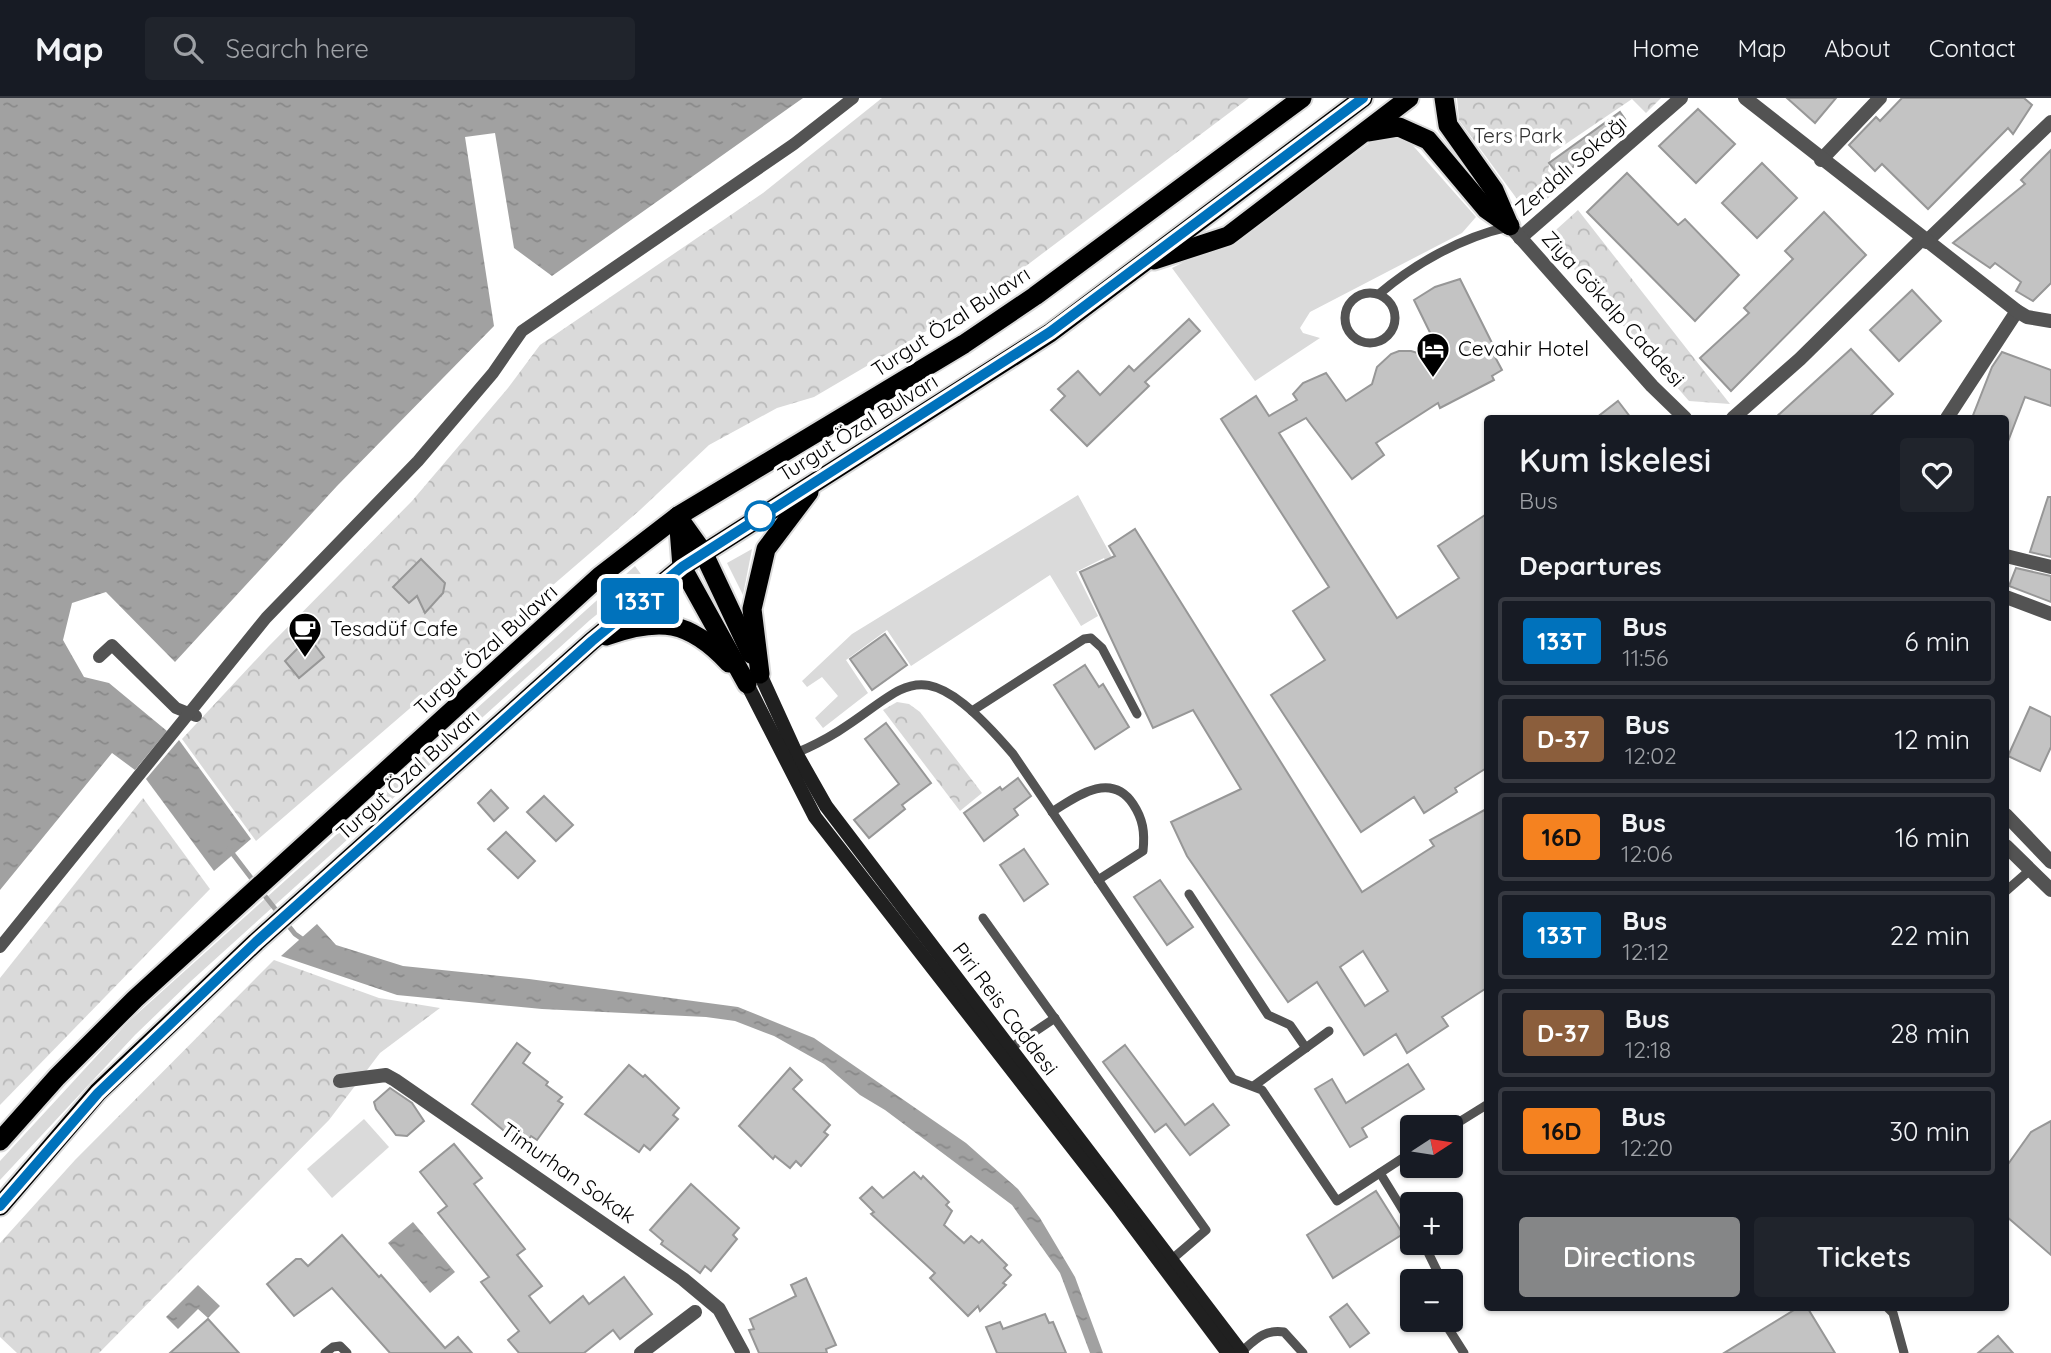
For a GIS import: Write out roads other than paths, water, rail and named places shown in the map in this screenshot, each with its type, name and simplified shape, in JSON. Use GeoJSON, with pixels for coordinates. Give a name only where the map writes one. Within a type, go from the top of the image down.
{"type":"FeatureCollection","features":[{"type":"Feature","properties":{"kind":"highway","name":"Turgut Özal Bulavrı"},"geometry":{"type":"LineString","coordinates":[[0,1141],[57,1077],[231,908],[277,870],[591,585],[678,516],[964,344],[1056,280],[1302,98]]}},
{"type":"Feature","properties":{"kind":"highway","name":"Turgut Özal Bulvarı"},"geometry":{"type":"LineString","coordinates":[[0,1206],[98,1093],[256,942],[592,641],[682,567],[1050,332],[1363,98]]}},
{"type":"Feature","properties":{"kind":"highway"},"geometry":{"type":"LineString","coordinates":[[1137,266],[1228,236],[1409,98]]}},
{"type":"Feature","properties":{"kind":"highway"},"geometry":{"type":"LineString","coordinates":[[1444,98],[1448,125],[1494,190],[1515,232]]}},
{"type":"Feature","properties":{"kind":"highway"},"geometry":{"type":"LineString","coordinates":[[1362,133],[1389,127],[1412,130],[1428,140],[1486,209],[1515,232]]}},
{"type":"Feature","properties":{"kind":"highway"},"geometry":{"type":"LineString","coordinates":[[753,679],[752,609],[766,549],[780,526],[820,480]]}},
{"type":"Feature","properties":{"kind":"highway"},"geometry":{"type":"LineString","coordinates":[[678,516],[703,552],[753,679]]}},
{"type":"Feature","properties":{"kind":"highway"},"geometry":{"type":"LineString","coordinates":[[678,516],[682,567],[753,679]]}},
{"type":"Feature","properties":{"kind":"highway"},"geometry":{"type":"LineString","coordinates":[[592,641],[647,624],[681,628],[712,645],[753,679]]}},
{"type":"Feature","properties":{"kind":"main road","name":"Piri Reis Caddesi"},"geometry":{"type":"LineString","coordinates":[[753,679],[826,806],[1171,1260],[1237,1352]]}},
{"type":"Feature","properties":{"kind":"main road","name":"Piri Reis Caddesi"},"geometry":{"type":"LineString","coordinates":[[753,679],[815,817],[1117,1205],[1237,1352]]}},
{"type":"Feature","properties":{"kind":"street"},"geometry":{"type":"LineString","coordinates":[[0,947],[136,776],[193,714],[266,618],[418,461],[493,373],[522,331],[794,144],[853,98]]}},
{"type":"Feature","properties":{"kind":"street","name":"Zerdalı Sokağı"},"geometry":{"type":"LineString","coordinates":[[1515,232],[1681,98]]}},
{"type":"Feature","properties":{"kind":"street"},"geometry":{"type":"LineString","coordinates":[[1745,98],[1924,241],[2017,311],[2027,317],[2051,321]]}},
{"type":"Feature","properties":{"kind":"street"},"geometry":{"type":"LineString","coordinates":[[1821,160],[1880,98]]}},
{"type":"Feature","properties":{"kind":"street"},"geometry":{"type":"LineString","coordinates":[[1736,415],[1800,359],[2051,122]]}},
{"type":"Feature","properties":{"kind":"street","name":"Ziya Gökalp Caddesi"},"geometry":{"type":"LineString","coordinates":[[1515,232],[1652,386],[1682,415]]}},
{"type":"Feature","properties":{"kind":"street"},"geometry":{"type":"LineString","coordinates":[[1949,415],[2017,311]]}},
{"type":"Feature","properties":{"kind":"street"},"geometry":{"type":"LineString","coordinates":[[2009,557],[2051,567]]}},
{"type":"Feature","properties":{"kind":"street"},"geometry":{"type":"LineString","coordinates":[[2009,598],[2051,614]]}},
{"type":"Feature","properties":{"kind":"street"},"geometry":{"type":"LineString","coordinates":[[99,657],[112,645],[176,708],[193,714]]}},
{"type":"Feature","properties":{"kind":"street"},"geometry":{"type":"LineString","coordinates":[[2009,818],[2051,862]]}},
{"type":"Feature","properties":{"kind":"street"},"geometry":{"type":"LineString","coordinates":[[2009,849],[2051,890]]}},
{"type":"Feature","properties":{"kind":"street","name":"Timurhan Sokak"},"geometry":{"type":"LineString","coordinates":[[340,1082],[386,1075],[396,1080],[683,1279],[719,1309],[743,1353]]}},
{"type":"Feature","properties":{"kind":"street"},"geometry":{"type":"LineString","coordinates":[[641,1353],[695,1312]]}},
{"type":"Feature","properties":{"kind":"lane"},"geometry":{"type":"LineString","coordinates":[[1379,294],[1387,299],[1395,314],[1392,331],[1379,342],[1362,343],[1354,339],[1345,326],[1345,310],[1355,297],[1363,293],[1379,294],[1400,276],[1489,231],[1515,232]]}},
{"type":"Feature","properties":{"kind":"lane"},"geometry":{"type":"LineString","coordinates":[[972,711],[1084,639],[1091,638],[1102,648],[1137,714]]}},
{"type":"Feature","properties":{"kind":"lane"},"geometry":{"type":"LineString","coordinates":[[796,753],[823,742],[879,701],[913,684],[934,685],[950,693],[972,711],[1013,754],[1233,1079],[1255,1085],[1337,1201],[1400,1160]]}},
{"type":"Feature","properties":{"kind":"lane"},"geometry":{"type":"LineString","coordinates":[[1052,812],[1071,800],[1104,787],[1116,787],[1128,797],[1140,815],[1145,834],[1143,850],[1098,880]]}},
{"type":"Feature","properties":{"kind":"lane"},"geometry":{"type":"LineString","coordinates":[[2009,888],[2030,870]]}},
{"type":"Feature","properties":{"kind":"lane"},"geometry":{"type":"LineString","coordinates":[[1189,894],[1268,1015],[1290,1025],[1306,1048]]}},
{"type":"Feature","properties":{"kind":"lane"},"geometry":{"type":"LineString","coordinates":[[983,918],[1206,1230],[1171,1260]]}},
{"type":"Feature","properties":{"kind":"lane"},"geometry":{"type":"LineString","coordinates":[[1009,1049],[1055,1018]]}},
{"type":"Feature","properties":{"kind":"lane"},"geometry":{"type":"LineString","coordinates":[[1255,1085],[1329,1031]]}},
{"type":"Feature","properties":{"kind":"lane"},"geometry":{"type":"LineString","coordinates":[[1463,1120],[1484,1106]]}},
{"type":"Feature","properties":{"kind":"lane"},"geometry":{"type":"LineString","coordinates":[[1380,1173],[1400,1206]]}},
{"type":"Feature","properties":{"kind":"lane"},"geometry":{"type":"LineString","coordinates":[[1891,1311],[1904,1353]]}},
{"type":"Feature","properties":{"kind":"lane"},"geometry":{"type":"LineString","coordinates":[[1237,1352],[1266,1332],[1274,1331],[1284,1332],[1303,1353]]}},
{"type":"Feature","properties":{"kind":"lane"},"geometry":{"type":"LineString","coordinates":[[1451,1332],[1464,1353]]}},
{"type":"Feature","properties":{"kind":"lane"},"geometry":{"type":"LineString","coordinates":[[325,1353],[333,1346],[340,1346],[347,1353]]}},
{"type":"Feature","properties":{"kind":"water"},"geometry":{"type":"Polygon","coordinates":[[[0,98],[803,98],[552,276],[514,248],[495,133],[465,137],[494,326],[337,486],[175,662],[106,592],[72,603],[63,640],[84,677],[109,683],[167,731],[135,770],[112,753],[0,890],[0,98]]]}},
{"type":"Feature","properties":{"kind":"water"},"geometry":{"type":"Polygon","coordinates":[[[179,740],[251,839],[214,871],[146,779],[179,740]]]}},
{"type":"Feature","properties":{"kind":"water"},"geometry":{"type":"Polygon","coordinates":[[[317,924],[336,945],[403,966],[529,979],[738,1007],[814,1038],[966,1143],[1018,1189],[1040,1218],[1075,1277],[1103,1353],[1090,1353],[1060,1273],[1012,1205],[885,1110],[860,1095],[824,1064],[774,1036],[735,1021],[706,1017],[542,1009],[397,995],[281,956],[317,924]]]}},
{"type":"Feature","properties":{"kind":"water"},"geometry":{"type":"Polygon","coordinates":[[[413,1222],[455,1272],[430,1293],[388,1243],[413,1222]]]}},
{"type":"Feature","properties":{"kind":"water"},"geometry":{"type":"Polygon","coordinates":[[[198,1285],[220,1306],[208,1318],[198,1309],[178,1329],[166,1317],[198,1285]]]}},
{"type":"Feature","properties":{"kind":"waterway"},"geometry":{"type":"LineString","coordinates":[[229,849],[255,883]]}},
{"type":"Feature","properties":{"kind":"waterway"},"geometry":{"type":"LineString","coordinates":[[261,891],[295,934],[305,941]]}},
{"type":"Feature","properties":{"kind":"place","name":"Cevahir Hotel"},"geometry":{"type":"Point","coordinates":[1433,379]}},
{"type":"Feature","properties":{"kind":"place","name":"Tesadüf Cafe"},"geometry":{"type":"Point","coordinates":[305,659]}},
{"type":"Feature","properties":{"kind":"park label","name":"Ters Park"},"geometry":{"type":"Point","coordinates":[1518,136]}}]}
